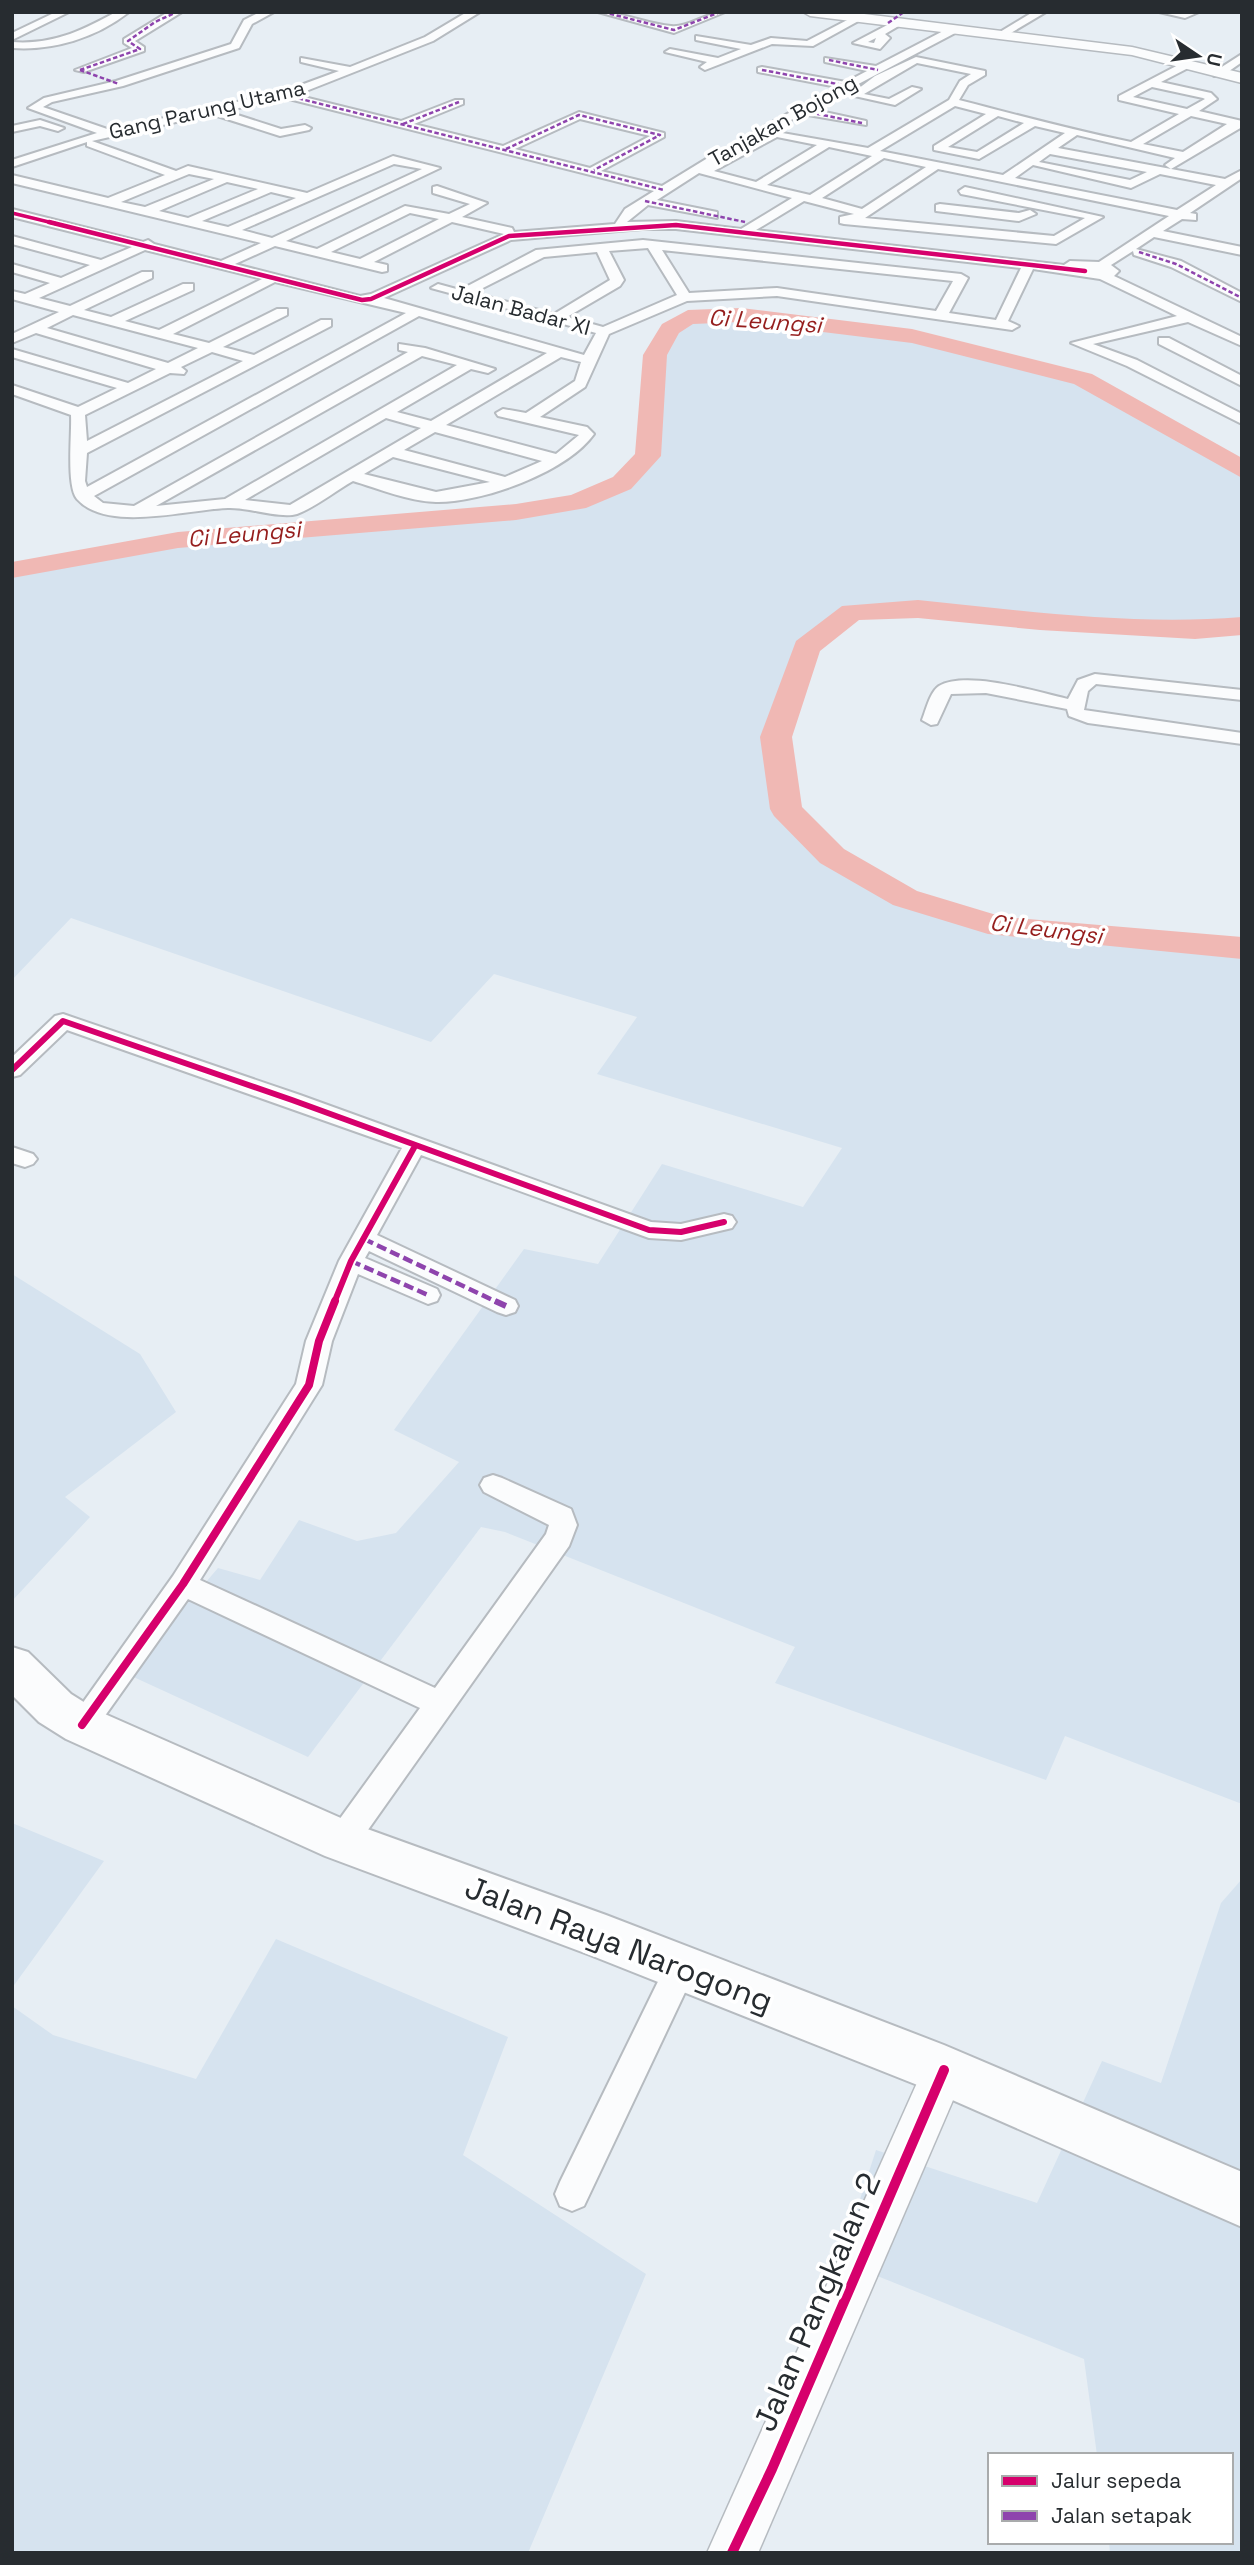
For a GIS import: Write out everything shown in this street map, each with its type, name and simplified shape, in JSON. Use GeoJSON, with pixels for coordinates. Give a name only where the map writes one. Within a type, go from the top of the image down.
{"type":"FeatureCollection","features":[{"type":"Feature","properties":{"kind":"main road"},"geometry":{"type":"LineString","coordinates":[[810,12],[857,19],[896,20],[953,30],[1132,51],[1242,78]]}},
{"type":"Feature","properties":{"kind":"main road","name":"Jalan Raya Narogong"},"geometry":{"type":"LineString","coordinates":[[12,1665],[55,1708],[82,1726],[342,1841],[944,2070],[1242,2200]]}},
{"type":"Feature","properties":{"kind":"street"},"geometry":{"type":"LineString","coordinates":[[12,37],[64,12]]}},
{"type":"Feature","properties":{"kind":"street"},"geometry":{"type":"LineString","coordinates":[[12,45],[39,48],[56,46],[124,12]]}},
{"type":"Feature","properties":{"kind":"street"},"geometry":{"type":"LineString","coordinates":[[119,84],[80,71],[140,49],[128,41],[155,22],[177,12]]}},
{"type":"Feature","properties":{"kind":"street"},"geometry":{"type":"LineString","coordinates":[[112,133],[34,108],[48,100],[119,84],[234,46],[248,22],[269,12]]}},
{"type":"Feature","properties":{"kind":"street","name":"Gang Parung Utama"},"geometry":{"type":"LineString","coordinates":[[12,164],[56,146],[285,94],[353,71],[429,39],[475,12]]}},
{"type":"Feature","properties":{"kind":"street"},"geometry":{"type":"LineString","coordinates":[[603,12],[674,30],[720,12]]}},
{"type":"Feature","properties":{"kind":"street"},"geometry":{"type":"LineString","coordinates":[[993,34],[1026,12]]}},
{"type":"Feature","properties":{"kind":"street"},"geometry":{"type":"LineString","coordinates":[[993,34],[1041,12]]}},
{"type":"Feature","properties":{"kind":"street"},"geometry":{"type":"LineString","coordinates":[[1164,12],[1185,15],[1194,12]]}},
{"type":"Feature","properties":{"kind":"street"},"geometry":{"type":"LineString","coordinates":[[705,66],[750,48],[780,40],[809,44],[857,19]]}},
{"type":"Feature","properties":{"kind":"street"},"geometry":{"type":"LineString","coordinates":[[876,34],[896,20]]}},
{"type":"Feature","properties":{"kind":"street","name":"Tanjakan Bojong"},"geometry":{"type":"LineString","coordinates":[[622,224],[645,201],[726,151],[848,86],[876,76],[953,30]]}},
{"type":"Feature","properties":{"kind":"street"},"geometry":{"type":"LineString","coordinates":[[715,41],[732,31]]}},
{"type":"Feature","properties":{"kind":"street"},"geometry":{"type":"LineString","coordinates":[[700,38],[750,48]]}},
{"type":"Feature","properties":{"kind":"street"},"geometry":{"type":"LineString","coordinates":[[15,60],[39,48]]}},
{"type":"Feature","properties":{"kind":"street"},"geometry":{"type":"LineString","coordinates":[[670,52],[717,61]]}},
{"type":"Feature","properties":{"kind":"street"},"geometry":{"type":"LineString","coordinates":[[1218,74],[1242,57]]}},
{"type":"Feature","properties":{"kind":"street"},"geometry":{"type":"LineString","coordinates":[[305,60],[353,71]]}},
{"type":"Feature","properties":{"kind":"street"},"geometry":{"type":"LineString","coordinates":[[830,60],[929,92]]}},
{"type":"Feature","properties":{"kind":"street"},"geometry":{"type":"LineString","coordinates":[[318,253],[389,217],[412,209],[508,231],[622,224],[745,228],[806,199],[876,153],[954,99],[958,82],[981,71],[919,60],[876,76],[855,95],[888,103],[916,89]]}},
{"type":"Feature","properties":{"kind":"street"},"geometry":{"type":"LineString","coordinates":[[1188,64],[1123,98],[1239,123]]}},
{"type":"Feature","properties":{"kind":"street"},"geometry":{"type":"LineString","coordinates":[[762,70],[848,86]]}},
{"type":"Feature","properties":{"kind":"street"},"geometry":{"type":"LineString","coordinates":[[894,70],[918,75]]}},
{"type":"Feature","properties":{"kind":"street"},"geometry":{"type":"LineString","coordinates":[[317,83],[338,89]]}},
{"type":"Feature","properties":{"kind":"street"},"geometry":{"type":"LineString","coordinates":[[1133,145],[1191,114],[1212,97],[1149,83]]}},
{"type":"Feature","properties":{"kind":"street"},"geometry":{"type":"LineString","coordinates":[[285,94],[594,170],[664,190]]}},
{"type":"Feature","properties":{"kind":"street"},"geometry":{"type":"LineString","coordinates":[[943,94],[997,112],[1074,132],[1004,180]]}},
{"type":"Feature","properties":{"kind":"street"},"geometry":{"type":"LineString","coordinates":[[403,124],[459,102]]}},
{"type":"Feature","properties":{"kind":"street"},"geometry":{"type":"LineString","coordinates":[[211,111],[280,133],[305,128]]}},
{"type":"Feature","properties":{"kind":"street"},"geometry":{"type":"LineString","coordinates":[[803,111],[862,123]]}},
{"type":"Feature","properties":{"kind":"street"},"geometry":{"type":"LineString","coordinates":[[997,112],[938,148],[979,156],[1035,121]]}},
{"type":"Feature","properties":{"kind":"street"},"geometry":{"type":"LineString","coordinates":[[506,149],[579,115],[660,135],[594,170]]}},
{"type":"Feature","properties":{"kind":"street"},"geometry":{"type":"LineString","coordinates":[[12,155],[69,131],[43,123],[14,127]]}},
{"type":"Feature","properties":{"kind":"street"},"geometry":{"type":"LineString","coordinates":[[1031,163],[1131,184],[1163,169],[1239,123]]}},
{"type":"Feature","properties":{"kind":"street"},"geometry":{"type":"LineString","coordinates":[[965,191],[1097,217],[1058,240],[916,226],[858,217],[806,199],[704,172],[769,134],[1187,216]]}},
{"type":"Feature","properties":{"kind":"street"},"geometry":{"type":"LineString","coordinates":[[1082,135],[1184,156]]}},
{"type":"Feature","properties":{"kind":"street"},"geometry":{"type":"LineString","coordinates":[[91,144],[174,174]]}},
{"type":"Feature","properties":{"kind":"street"},"geometry":{"type":"LineString","coordinates":[[755,187],[827,144]]}},
{"type":"Feature","properties":{"kind":"street"},"geometry":{"type":"LineString","coordinates":[[1050,150],[1163,169],[1233,187]]}},
{"type":"Feature","properties":{"kind":"street"},"geometry":{"type":"LineString","coordinates":[[226,264],[434,168],[393,160],[230,231]]}},
{"type":"Feature","properties":{"kind":"street"},"geometry":{"type":"LineString","coordinates":[[826,218],[858,217],[898,188],[934,167]]}},
{"type":"Feature","properties":{"kind":"street"},"geometry":{"type":"LineString","coordinates":[[107,203],[188,170],[308,197]]}},
{"type":"Feature","properties":{"kind":"street"},"geometry":{"type":"LineString","coordinates":[[1107,271],[1158,234],[1233,187],[1242,173]]}},
{"type":"Feature","properties":{"kind":"street"},"geometry":{"type":"LineString","coordinates":[[916,226],[940,202],[953,199],[988,177]]}},
{"type":"Feature","properties":{"kind":"street"},"geometry":{"type":"LineString","coordinates":[[12,179],[382,268]]}},
{"type":"Feature","properties":{"kind":"street"},"geometry":{"type":"LineString","coordinates":[[146,211],[225,179]]}},
{"type":"Feature","properties":{"kind":"street"},"geometry":{"type":"LineString","coordinates":[[898,188],[926,194]]}},
{"type":"Feature","properties":{"kind":"street"},"geometry":{"type":"LineString","coordinates":[[191,221],[269,189]]}},
{"type":"Feature","properties":{"kind":"street"},"geometry":{"type":"LineString","coordinates":[[362,263],[481,203],[437,190]]}},
{"type":"Feature","properties":{"kind":"street"},"geometry":{"type":"LineString","coordinates":[[940,202],[1023,217],[1062,191]]}},
{"type":"Feature","properties":{"kind":"street"},"geometry":{"type":"LineString","coordinates":[[732,194],[787,206]]}},
{"type":"Feature","properties":{"kind":"street"},"geometry":{"type":"LineString","coordinates":[[645,201],[745,228],[814,240],[1107,271],[1242,336]]}},
{"type":"Feature","properties":{"kind":"street"},"geometry":{"type":"LineString","coordinates":[[12,205],[148,245],[366,297],[588,360]]}},
{"type":"Feature","properties":{"kind":"street"},"geometry":{"type":"LineString","coordinates":[[348,207],[389,217]]}},
{"type":"Feature","properties":{"kind":"street"},"geometry":{"type":"LineString","coordinates":[[12,212],[47,217]]}},
{"type":"Feature","properties":{"kind":"street"},"geometry":{"type":"LineString","coordinates":[[12,231],[47,217]]}},
{"type":"Feature","properties":{"kind":"street"},"geometry":{"type":"LineString","coordinates":[[475,248],[519,234],[622,224]]}},
{"type":"Feature","properties":{"kind":"street"},"geometry":{"type":"LineString","coordinates":[[226,264],[272,279],[353,299],[366,297],[508,231]]}},
{"type":"Feature","properties":{"kind":"street"},"geometry":{"type":"LineString","coordinates":[[990,259],[1002,234]]}},
{"type":"Feature","properties":{"kind":"street"},"geometry":{"type":"LineString","coordinates":[[1158,234],[1242,251]]}},
{"type":"Feature","properties":{"kind":"street"},"geometry":{"type":"LineString","coordinates":[[1107,271],[1139,252],[1158,234]]}},
{"type":"Feature","properties":{"kind":"street"},"geometry":{"type":"LineString","coordinates":[[1223,248],[1242,234]]}},
{"type":"Feature","properties":{"kind":"street"},"geometry":{"type":"LineString","coordinates":[[12,240],[103,265]]}},
{"type":"Feature","properties":{"kind":"street"},"geometry":{"type":"LineString","coordinates":[[788,276],[814,240]]}},
{"type":"Feature","properties":{"kind":"street"},"geometry":{"type":"LineString","coordinates":[[461,294],[548,251],[652,244],[717,251],[788,276],[897,289],[941,315],[1006,326],[1029,265]]}},
{"type":"Feature","properties":{"kind":"street"},"geometry":{"type":"LineString","coordinates":[[652,244],[685,297]]}},
{"type":"Feature","properties":{"kind":"street"},"geometry":{"type":"LineString","coordinates":[[19,297],[63,283],[148,245]]}},
{"type":"Feature","properties":{"kind":"street"},"geometry":{"type":"LineString","coordinates":[[601,247],[617,280],[607,302]]}},
{"type":"Feature","properties":{"kind":"street"},"geometry":{"type":"LineString","coordinates":[[475,248],[527,261]]}},
{"type":"Feature","properties":{"kind":"street"},"geometry":{"type":"LineString","coordinates":[[717,251],[735,282]]}},
{"type":"Feature","properties":{"kind":"street"},"geometry":{"type":"LineString","coordinates":[[1139,252],[1175,264],[1242,298]]}},
{"type":"Feature","properties":{"kind":"street"},"geometry":{"type":"LineString","coordinates":[[990,259],[1086,269]]}},
{"type":"Feature","properties":{"kind":"street"},"geometry":{"type":"LineString","coordinates":[[12,268],[63,283]]}},
{"type":"Feature","properties":{"kind":"street"},"geometry":{"type":"LineString","coordinates":[[111,322],[193,288],[127,270]]}},
{"type":"Feature","properties":{"kind":"street"},"geometry":{"type":"LineString","coordinates":[[1107,271],[1242,342]]}},
{"type":"Feature","properties":{"kind":"street"},"geometry":{"type":"LineString","coordinates":[[527,419],[580,383],[586,375],[588,360],[604,331],[685,297],[735,282],[788,276],[897,289],[962,279],[941,315]]}},
{"type":"Feature","properties":{"kind":"street"},"geometry":{"type":"LineString","coordinates":[[12,339],[70,312],[157,278]]}},
{"type":"Feature","properties":{"kind":"street"},"geometry":{"type":"LineString","coordinates":[[162,334],[272,279]]}},
{"type":"Feature","properties":{"kind":"street","name":"Jalan Badar XI"},"geometry":{"type":"LineString","coordinates":[[438,288],[604,331]]}},
{"type":"Feature","properties":{"kind":"street"},"geometry":{"type":"LineString","coordinates":[[19,297],[257,360]]}},
{"type":"Feature","properties":{"kind":"street"},"geometry":{"type":"LineString","coordinates":[[555,318],[607,302],[647,313]]}},
{"type":"Feature","properties":{"kind":"street"},"geometry":{"type":"LineString","coordinates":[[258,306],[344,327]]}},
{"type":"Feature","properties":{"kind":"street"},"geometry":{"type":"LineString","coordinates":[[83,496],[415,313]]}},
{"type":"Feature","properties":{"kind":"street"},"geometry":{"type":"LineString","coordinates":[[78,413],[210,348],[293,314]]}},
{"type":"Feature","properties":{"kind":"street"},"geometry":{"type":"LineString","coordinates":[[1190,317],[1077,344],[1132,363],[1242,420]]}},
{"type":"Feature","properties":{"kind":"street"},"geometry":{"type":"LineString","coordinates":[[80,451],[326,323]]}},
{"type":"Feature","properties":{"kind":"street"},"geometry":{"type":"LineString","coordinates":[[34,328],[170,368],[277,389],[326,404]]}},
{"type":"Feature","properties":{"kind":"street"},"geometry":{"type":"LineString","coordinates":[[1164,341],[1242,382]]}},
{"type":"Feature","properties":{"kind":"street"},"geometry":{"type":"LineString","coordinates":[[394,344],[488,369]]}},
{"type":"Feature","properties":{"kind":"street"},"geometry":{"type":"LineString","coordinates":[[135,512],[420,351]]}},
{"type":"Feature","properties":{"kind":"street"},"geometry":{"type":"LineString","coordinates":[[1132,363],[1181,351]]}},
{"type":"Feature","properties":{"kind":"street"},"geometry":{"type":"LineString","coordinates":[[12,353],[131,388]]}},
{"type":"Feature","properties":{"kind":"street"},"geometry":{"type":"LineString","coordinates":[[78,413],[80,451],[77,481],[83,496],[98,507],[135,512],[229,503],[293,510],[557,353]]}},
{"type":"Feature","properties":{"kind":"street"},"geometry":{"type":"LineString","coordinates":[[229,503],[469,364]]}},
{"type":"Feature","properties":{"kind":"street"},"geometry":{"type":"LineString","coordinates":[[12,389],[64,405],[78,413]]}},
{"type":"Feature","properties":{"kind":"street"},"geometry":{"type":"LineString","coordinates":[[384,413],[555,460]]}},
{"type":"Feature","properties":{"kind":"street"},"geometry":{"type":"LineString","coordinates":[[352,477],[435,497],[481,491],[555,460],[585,438],[585,432],[503,413]]}},
{"type":"Feature","properties":{"kind":"street"},"geometry":{"type":"LineString","coordinates":[[392,453],[507,482]]}},
{"type":"Feature","properties":{"kind":"street"},"geometry":{"type":"LineString","coordinates":[[1242,695],[1095,679],[1086,681],[1080,688],[1076,706],[1077,715],[1088,718],[1242,739]]}},
{"type":"Feature","properties":{"kind":"street"},"geometry":{"type":"LineString","coordinates":[[932,720],[943,691],[953,686],[1005,691],[1076,706]]}},
{"type":"Feature","properties":{"kind":"street"},"geometry":{"type":"LineString","coordinates":[[12,1070],[63,1021],[292,1100],[649,1230],[681,1232],[724,1222]]}},
{"type":"Feature","properties":{"kind":"street"},"geometry":{"type":"LineString","coordinates":[[82,1726],[183,1584],[309,1385],[319,1341],[358,1250],[415,1146]]}},
{"type":"Feature","properties":{"kind":"street"},"geometry":{"type":"LineString","coordinates":[[358,1250],[428,1295]]}},
{"type":"Feature","properties":{"kind":"street"},"geometry":{"type":"LineString","coordinates":[[358,1250],[506,1306]]}},
{"type":"Feature","properties":{"kind":"street"},"geometry":{"type":"LineString","coordinates":[[342,1841],[559,1538],[563,1525],[561,1516],[554,1510],[493,1485]]}},
{"type":"Feature","properties":{"kind":"street"},"geometry":{"type":"LineString","coordinates":[[183,1584],[440,1704]]}},
{"type":"Feature","properties":{"kind":"street"},"geometry":{"type":"LineString","coordinates":[[572,2194],[681,1968]]}},
{"type":"Feature","properties":{"kind":"street","name":"Jalan Pangkalan 2"},"geometry":{"type":"LineString","coordinates":[[732,2553],[772,2469],[944,2070]]}},
{"type":"Feature","properties":{"kind":"shaded area"},"geometry":{"type":"Polygon","coordinates":[[[741,315],[912,336],[1083,379],[1192,439],[1242,471],[1242,626],[1195,630],[1040,621],[918,609],[852,612],[806,647],[776,737],[786,809],[832,856],[905,898],[1000,927],[1242,947],[1242,1804],[1065,1736],[1046,1780],[775,1683],[795,1647],[505,1532],[481,1527],[308,1757],[127,1674],[218,1568],[260,1580],[299,1520],[357,1541],[396,1533],[459,1462],[394,1430],[524,1249],[598,1264],[662,1164],[803,1207],[842,1148],[597,1074],[637,1017],[494,974],[431,1042],[71,918],[12,980],[12,570],[178,540],[516,512],[577,502],[622,483],[648,456],[655,357],[670,329],[688,317],[741,315]]]}},
{"type":"Feature","properties":{"kind":"shaded area"},"geometry":{"type":"Polygon","coordinates":[[[12,1274],[140,1354],[176,1412],[65,1497],[90,1517],[12,1601],[12,1274]]]}},
{"type":"Feature","properties":{"kind":"shaded area"},"geometry":{"type":"Polygon","coordinates":[[[12,1823],[104,1861],[12,1988],[12,1823]]]}},
{"type":"Feature","properties":{"kind":"shaded area"},"geometry":{"type":"Polygon","coordinates":[[[1242,1879],[1242,2553],[1110,2553],[1109,2544],[1233,2544],[1233,2453],[1097,2453],[1084,2359],[840,2261],[876,2150],[1037,2203],[1102,2061],[1161,2083],[1221,1903],[1242,1879]]]}},
{"type":"Feature","properties":{"kind":"shaded area"},"geometry":{"type":"Polygon","coordinates":[[[276,1939],[508,2037],[463,2155],[646,2274],[528,2553],[12,2553],[12,2006],[53,2035],[196,2079],[276,1939]]]}},
{"type":"Feature","properties":{"kind":"waterway","name":"Ci Leungsi"},"geometry":{"type":"LineString","coordinates":[[12,570],[178,540],[516,512],[577,502],[622,483],[648,456],[655,355],[670,329],[688,317],[741,315],[912,336],[1083,379],[1195,440],[1242,470]]}},
{"type":"Feature","properties":{"kind":"waterway","name":"Ci Leungsi"},"geometry":{"type":"LineString","coordinates":[[1242,626],[1195,630],[1040,621],[918,609],[852,612],[806,647],[776,737],[786,809],[832,856],[905,898],[1000,927],[1242,948]]}},
{"type":"Feature","properties":{"kind":"marked path"},"geometry":{"type":"LineString","coordinates":[[80,70],[140,49],[128,41],[155,22],[177,12]]}},
{"type":"Feature","properties":{"kind":"marked path"},"geometry":{"type":"LineString","coordinates":[[603,12],[674,30],[720,12]]}},
{"type":"Feature","properties":{"kind":"marked path"},"geometry":{"type":"LineString","coordinates":[[888,23],[904,12]]}},
{"type":"Feature","properties":{"kind":"marked path"},"geometry":{"type":"LineString","coordinates":[[829,60],[878,70]]}},
{"type":"Feature","properties":{"kind":"marked path"},"geometry":{"type":"LineString","coordinates":[[80,70],[119,84]]}},
{"type":"Feature","properties":{"kind":"marked path"},"geometry":{"type":"LineString","coordinates":[[762,70],[848,86]]}},
{"type":"Feature","properties":{"kind":"marked path"},"geometry":{"type":"LineString","coordinates":[[285,95],[664,190]]}},
{"type":"Feature","properties":{"kind":"marked path"},"geometry":{"type":"LineString","coordinates":[[403,124],[459,102]]}},
{"type":"Feature","properties":{"kind":"marked path"},"geometry":{"type":"LineString","coordinates":[[803,111],[862,123]]}},
{"type":"Feature","properties":{"kind":"marked path"},"geometry":{"type":"LineString","coordinates":[[506,149],[579,115],[660,135],[594,170]]}},
{"type":"Feature","properties":{"kind":"marked path"},"geometry":{"type":"LineString","coordinates":[[645,201],[745,222]]}},
{"type":"Feature","properties":{"kind":"marked path"},"geometry":{"type":"LineString","coordinates":[[1139,252],[1176,264],[1242,298]]}},
{"type":"Feature","properties":{"kind":"marked path"},"geometry":{"type":"LineString","coordinates":[[364,1239],[506,1306]]}},
{"type":"Feature","properties":{"kind":"marked path"},"geometry":{"type":"LineString","coordinates":[[351,1261],[428,1295]]}},
{"type":"Feature","properties":{"kind":"cycle path"},"geometry":{"type":"LineString","coordinates":[[12,213],[362,300],[371,299],[509,236],[642,225],[676,225],[1085,271]]}},
{"type":"Feature","properties":{"kind":"cycle path"},"geometry":{"type":"LineString","coordinates":[[12,1070],[63,1021],[292,1100],[649,1230],[681,1232],[724,1222]]}},
{"type":"Feature","properties":{"kind":"cycle path"},"geometry":{"type":"LineString","coordinates":[[82,1725],[183,1584],[309,1385],[319,1341],[351,1261],[415,1146]]}},
{"type":"Feature","properties":{"kind":"cycle path"},"geometry":{"type":"LineString","coordinates":[[732,2553],[772,2469],[944,2070]]}}]}
